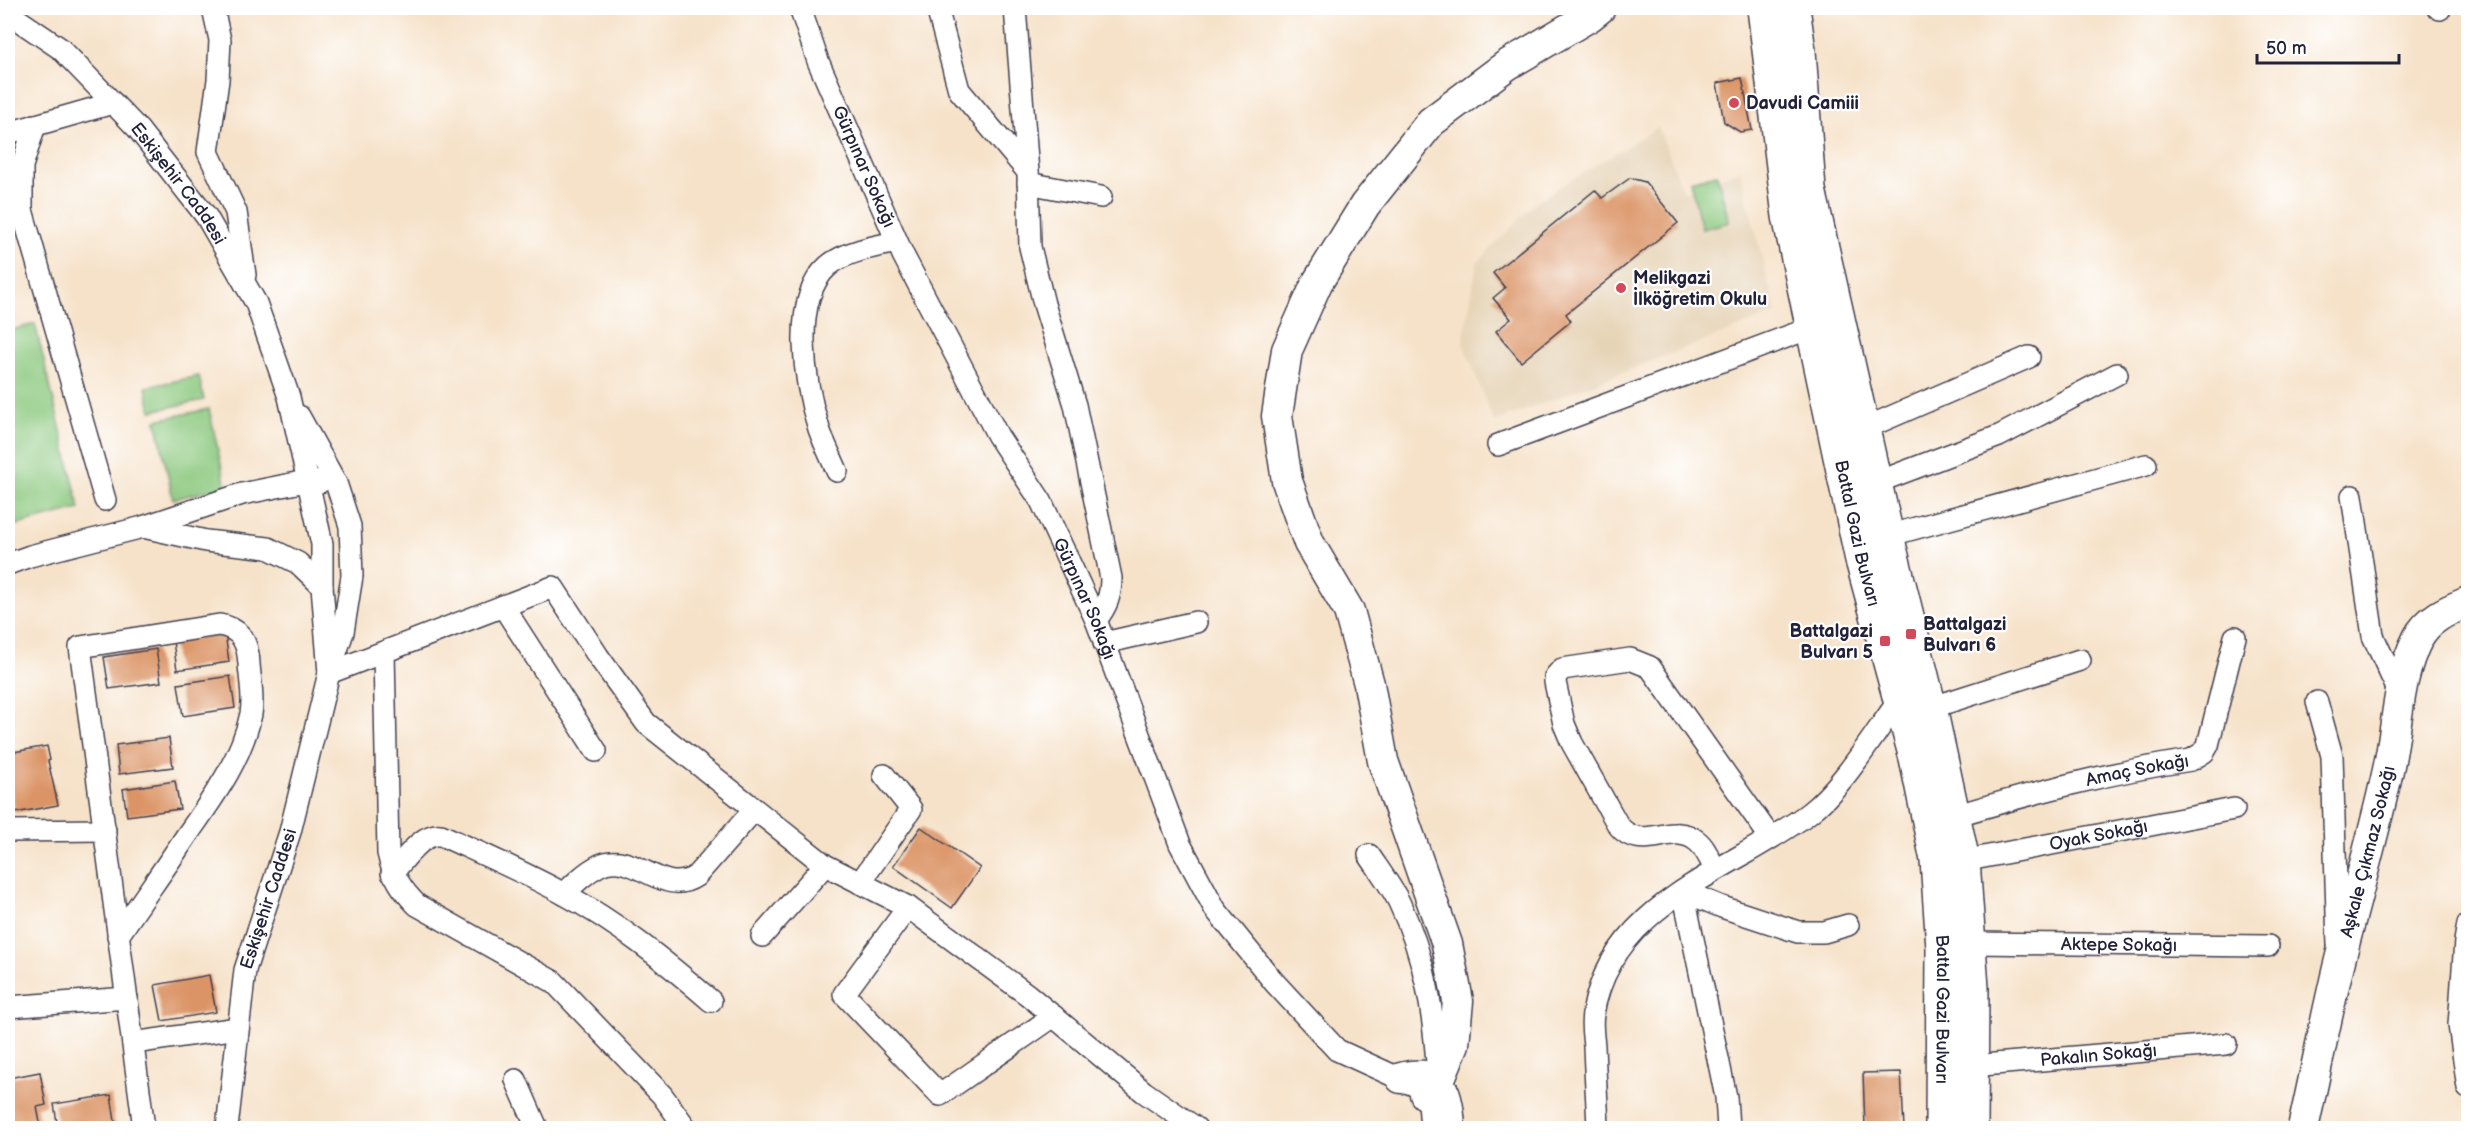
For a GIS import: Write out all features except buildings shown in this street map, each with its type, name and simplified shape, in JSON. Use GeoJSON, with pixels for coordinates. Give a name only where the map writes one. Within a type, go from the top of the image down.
{"type":"FeatureCollection","features":[{"type":"Feature","properties":{"kind":"main road","name":"Battal Gazi Bulvarı"},"geometry":{"type":"LineString","coordinates":[[1764,8],[1790,216],[1862,560],[1954,816],[1963,861],[1972,988],[1971,1128]]}},
{"type":"Feature","properties":{"kind":"main road","name":"Battal Gazi Bulvarı"},"geometry":{"type":"LineString","coordinates":[[1793,8],[1799,51],[1809,190],[1887,536],[1915,704],[1916,759],[1937,860],[1943,948],[1942,1128]]}},
{"type":"Feature","properties":{"kind":"street"},"geometry":{"type":"LineString","coordinates":[[213,8],[220,40],[218,80],[208,152],[236,212],[246,286]]}},
{"type":"Feature","properties":{"kind":"street","name":"Gürpınar Sokağı"},"geometry":{"type":"LineString","coordinates":[[800,8],[818,61],[897,242],[998,436],[1041,501],[1096,620],[1180,844],[1215,909],[1274,982],[1337,1050],[1421,1085]]}},
{"type":"Feature","properties":{"kind":"street"},"geometry":{"type":"LineString","coordinates":[[937,8],[959,90],[1028,177],[1101,197]]}},
{"type":"Feature","properties":{"kind":"street"},"geometry":{"type":"LineString","coordinates":[[1015,8],[1028,177],[1030,247],[1044,304],[1075,405],[1111,578],[1111,593],[1106,608],[1096,620]]}},
{"type":"Feature","properties":{"kind":"street"},"geometry":{"type":"LineString","coordinates":[[1421,1085],[1454,1044],[1458,1001],[1447,944],[1383,761],[1369,684],[1349,610],[1309,543],[1287,481],[1277,416],[1287,350],[1317,283],[1365,205],[1431,122],[1507,64],[1600,8]]}},
{"type":"Feature","properties":{"kind":"street","name":"Eskişehir Caddesi"},"geometry":{"type":"LineString","coordinates":[[8,13],[62,49],[138,129],[206,216],[256,303],[289,397],[322,544],[322,586],[329,673]]}},
{"type":"Feature","properties":{"kind":"street"},"geometry":{"type":"LineString","coordinates":[[8,133],[113,103]]}},
{"type":"Feature","properties":{"kind":"street"},"geometry":{"type":"LineString","coordinates":[[35,125],[22,166],[22,210],[105,500]]}},
{"type":"Feature","properties":{"kind":"street"},"geometry":{"type":"LineString","coordinates":[[837,471],[820,429],[808,385],[804,334],[805,313],[810,291],[829,264],[862,249],[897,242]]}},
{"type":"Feature","properties":{"kind":"street"},"geometry":{"type":"LineString","coordinates":[[1498,446],[1813,327]]}},
{"type":"Feature","properties":{"kind":"street"},"geometry":{"type":"LineString","coordinates":[[1863,429],[2029,357]]}},
{"type":"Feature","properties":{"kind":"street"},"geometry":{"type":"LineString","coordinates":[[1875,483],[1999,435],[2117,374]]}},
{"type":"Feature","properties":{"kind":"street","name":"Eskişehir Caddesi"},"geometry":{"type":"LineString","coordinates":[[227,1128],[244,970],[290,832],[329,673],[343,632],[352,576],[350,526],[336,483],[289,397]]}},
{"type":"Feature","properties":{"kind":"street"},"geometry":{"type":"LineString","coordinates":[[1887,536],[2146,465]]}},
{"type":"Feature","properties":{"kind":"street"},"geometry":{"type":"LineString","coordinates":[[8,564],[30,556],[143,527],[242,494],[306,480],[336,483]]}},
{"type":"Feature","properties":{"kind":"street"},"geometry":{"type":"LineString","coordinates":[[2352,496],[2373,636],[2400,695]]}},
{"type":"Feature","properties":{"kind":"street"},"geometry":{"type":"LineString","coordinates":[[143,527],[206,541],[268,548],[298,562],[322,586]]}},
{"type":"Feature","properties":{"kind":"street"},"geometry":{"type":"LineString","coordinates":[[329,673],[553,587],[598,656],[646,723],[825,865],[908,907],[1054,1016],[1144,1092],[1196,1128]]}},
{"type":"Feature","properties":{"kind":"street","name":"Aşkale Çıkmaz Sokağı"},"geometry":{"type":"LineString","coordinates":[[2303,1128],[2340,962],[2389,767],[2400,695],[2408,662],[2418,636],[2431,621],[2448,610],[2469,602]]}},
{"type":"Feature","properties":{"kind":"street"},"geometry":{"type":"LineString","coordinates":[[503,606],[596,751]]}},
{"type":"Feature","properties":{"kind":"street"},"geometry":{"type":"LineString","coordinates":[[1104,642],[1196,622]]}},
{"type":"Feature","properties":{"kind":"street"},"geometry":{"type":"LineString","coordinates":[[118,936],[219,789],[239,751],[252,711],[248,647],[233,629],[219,625],[80,647],[105,830],[118,936],[144,1128]]}},
{"type":"Feature","properties":{"kind":"street","name":"Amaç Sokağı"},"geometry":{"type":"LineString","coordinates":[[1954,816],[2044,790],[2135,768],[2198,757],[2208,745],[2235,637]]}},
{"type":"Feature","properties":{"kind":"street"},"geometry":{"type":"LineString","coordinates":[[384,652],[388,853],[392,873],[402,891],[417,905],[554,982],[662,1095],[686,1128]]}},
{"type":"Feature","properties":{"kind":"street"},"geometry":{"type":"LineString","coordinates":[[1715,869],[1699,842],[1692,837],[1674,834],[1635,838],[1618,825],[1572,743],[1564,724],[1555,682],[1562,669],[1630,659],[1650,667],[1770,837]]}},
{"type":"Feature","properties":{"kind":"street"},"geometry":{"type":"LineString","coordinates":[[1598,1128],[1593,1017],[1600,980],[1622,945],[1659,907],[1715,869],[1809,813],[1915,704],[2080,660]]}},
{"type":"Feature","properties":{"kind":"street"},"geometry":{"type":"LineString","coordinates":[[2317,702],[2332,756],[2336,927],[2340,962]]}},
{"type":"Feature","properties":{"kind":"street"},"geometry":{"type":"LineString","coordinates":[[860,883],[911,809],[884,775]]}},
{"type":"Feature","properties":{"kind":"street","name":"Oyak Sokağı"},"geometry":{"type":"LineString","coordinates":[[1963,861],[2234,809]]}},
{"type":"Feature","properties":{"kind":"street"},"geometry":{"type":"LineString","coordinates":[[564,894],[582,876],[602,864],[614,862],[628,864],[670,883],[688,881],[696,876],[754,810]]}},
{"type":"Feature","properties":{"kind":"street"},"geometry":{"type":"LineString","coordinates":[[8,831],[105,830]]}},
{"type":"Feature","properties":{"kind":"street"},"geometry":{"type":"LineString","coordinates":[[392,873],[426,838],[435,834],[564,894],[660,956],[711,1001]]}},
{"type":"Feature","properties":{"kind":"street"},"geometry":{"type":"LineString","coordinates":[[1369,855],[1398,901],[1422,960],[1434,1021],[1421,1085],[1429,1103],[1431,1128]]}},
{"type":"Feature","properties":{"kind":"street"},"geometry":{"type":"LineString","coordinates":[[762,936],[825,865]]}},
{"type":"Feature","properties":{"kind":"street"},"geometry":{"type":"LineString","coordinates":[[1683,891],[1722,907],[1798,932],[1824,932],[1848,925]]}},
{"type":"Feature","properties":{"kind":"street"},"geometry":{"type":"LineString","coordinates":[[1683,891],[1725,1097],[1728,1128]]}},
{"type":"Feature","properties":{"kind":"street"},"geometry":{"type":"LineString","coordinates":[[908,907],[844,994],[940,1095],[1054,1016]]}},
{"type":"Feature","properties":{"kind":"street"},"geometry":{"type":"LineString","coordinates":[[2469,924],[2465,940],[2464,1026],[2469,1088]]}},
{"type":"Feature","properties":{"kind":"street","name":"Aktepe Sokağı"},"geometry":{"type":"LineString","coordinates":[[1969,943],[2268,946]]}},
{"type":"Feature","properties":{"kind":"street"},"geometry":{"type":"LineString","coordinates":[[8,1007],[127,998]]}},
{"type":"Feature","properties":{"kind":"street"},"geometry":{"type":"LineString","coordinates":[[133,1043],[238,1028]]}},
{"type":"Feature","properties":{"kind":"street","name":"Pakalın Sokağı"},"geometry":{"type":"LineString","coordinates":[[1971,1066],[2226,1044]]}},
{"type":"Feature","properties":{"kind":"street"},"geometry":{"type":"LineString","coordinates":[[516,1080],[537,1128]]}},
{"type":"Feature","properties":{"kind":"street"},"geometry":{"type":"LineString","coordinates":[[1421,1085],[1448,1098],[1450,1128]]}},
{"type":"Feature","properties":{"kind":"shaded area","name":"Melikgazi İlköğretim Okulu"},"geometry":{"type":"Polygon","coordinates":[[[1658,127],[1684,192],[1740,170],[1776,313],[1494,422],[1463,343],[1477,263],[1537,201],[1658,127]]]}},
{"type":"Feature","properties":{"kind":"green space"},"geometry":{"type":"Polygon","coordinates":[[[1717,174],[1729,222],[1702,229],[1690,181],[1717,174]]]}},
{"type":"Feature","properties":{"kind":"green space"},"geometry":{"type":"Polygon","coordinates":[[[35,324],[80,509],[8,527],[8,331],[35,324]]]}},
{"type":"Feature","properties":{"kind":"green space"},"geometry":{"type":"Polygon","coordinates":[[[199,376],[204,400],[151,411],[146,387],[199,376]]]}},
{"type":"Feature","properties":{"kind":"green space"},"geometry":{"type":"Polygon","coordinates":[[[209,409],[226,487],[173,499],[156,420],[209,409]]]}},
{"type":"Feature","properties":{"kind":"place","name":"Davudi Camiii"},"geometry":{"type":"Point","coordinates":[1734,103]}},
{"type":"Feature","properties":{"kind":"place","name":"Melikgazi İlköğretim Okulu"},"geometry":{"type":"Point","coordinates":[1621,288]}},
{"type":"Feature","properties":{"kind":"place","name":"Battalgazi Bulvarı 6"},"geometry":{"type":"Point","coordinates":[1911,634]}},
{"type":"Feature","properties":{"kind":"place","name":"Battalgazi Bulvarı 5"},"geometry":{"type":"Point","coordinates":[1885,641]}}]}
